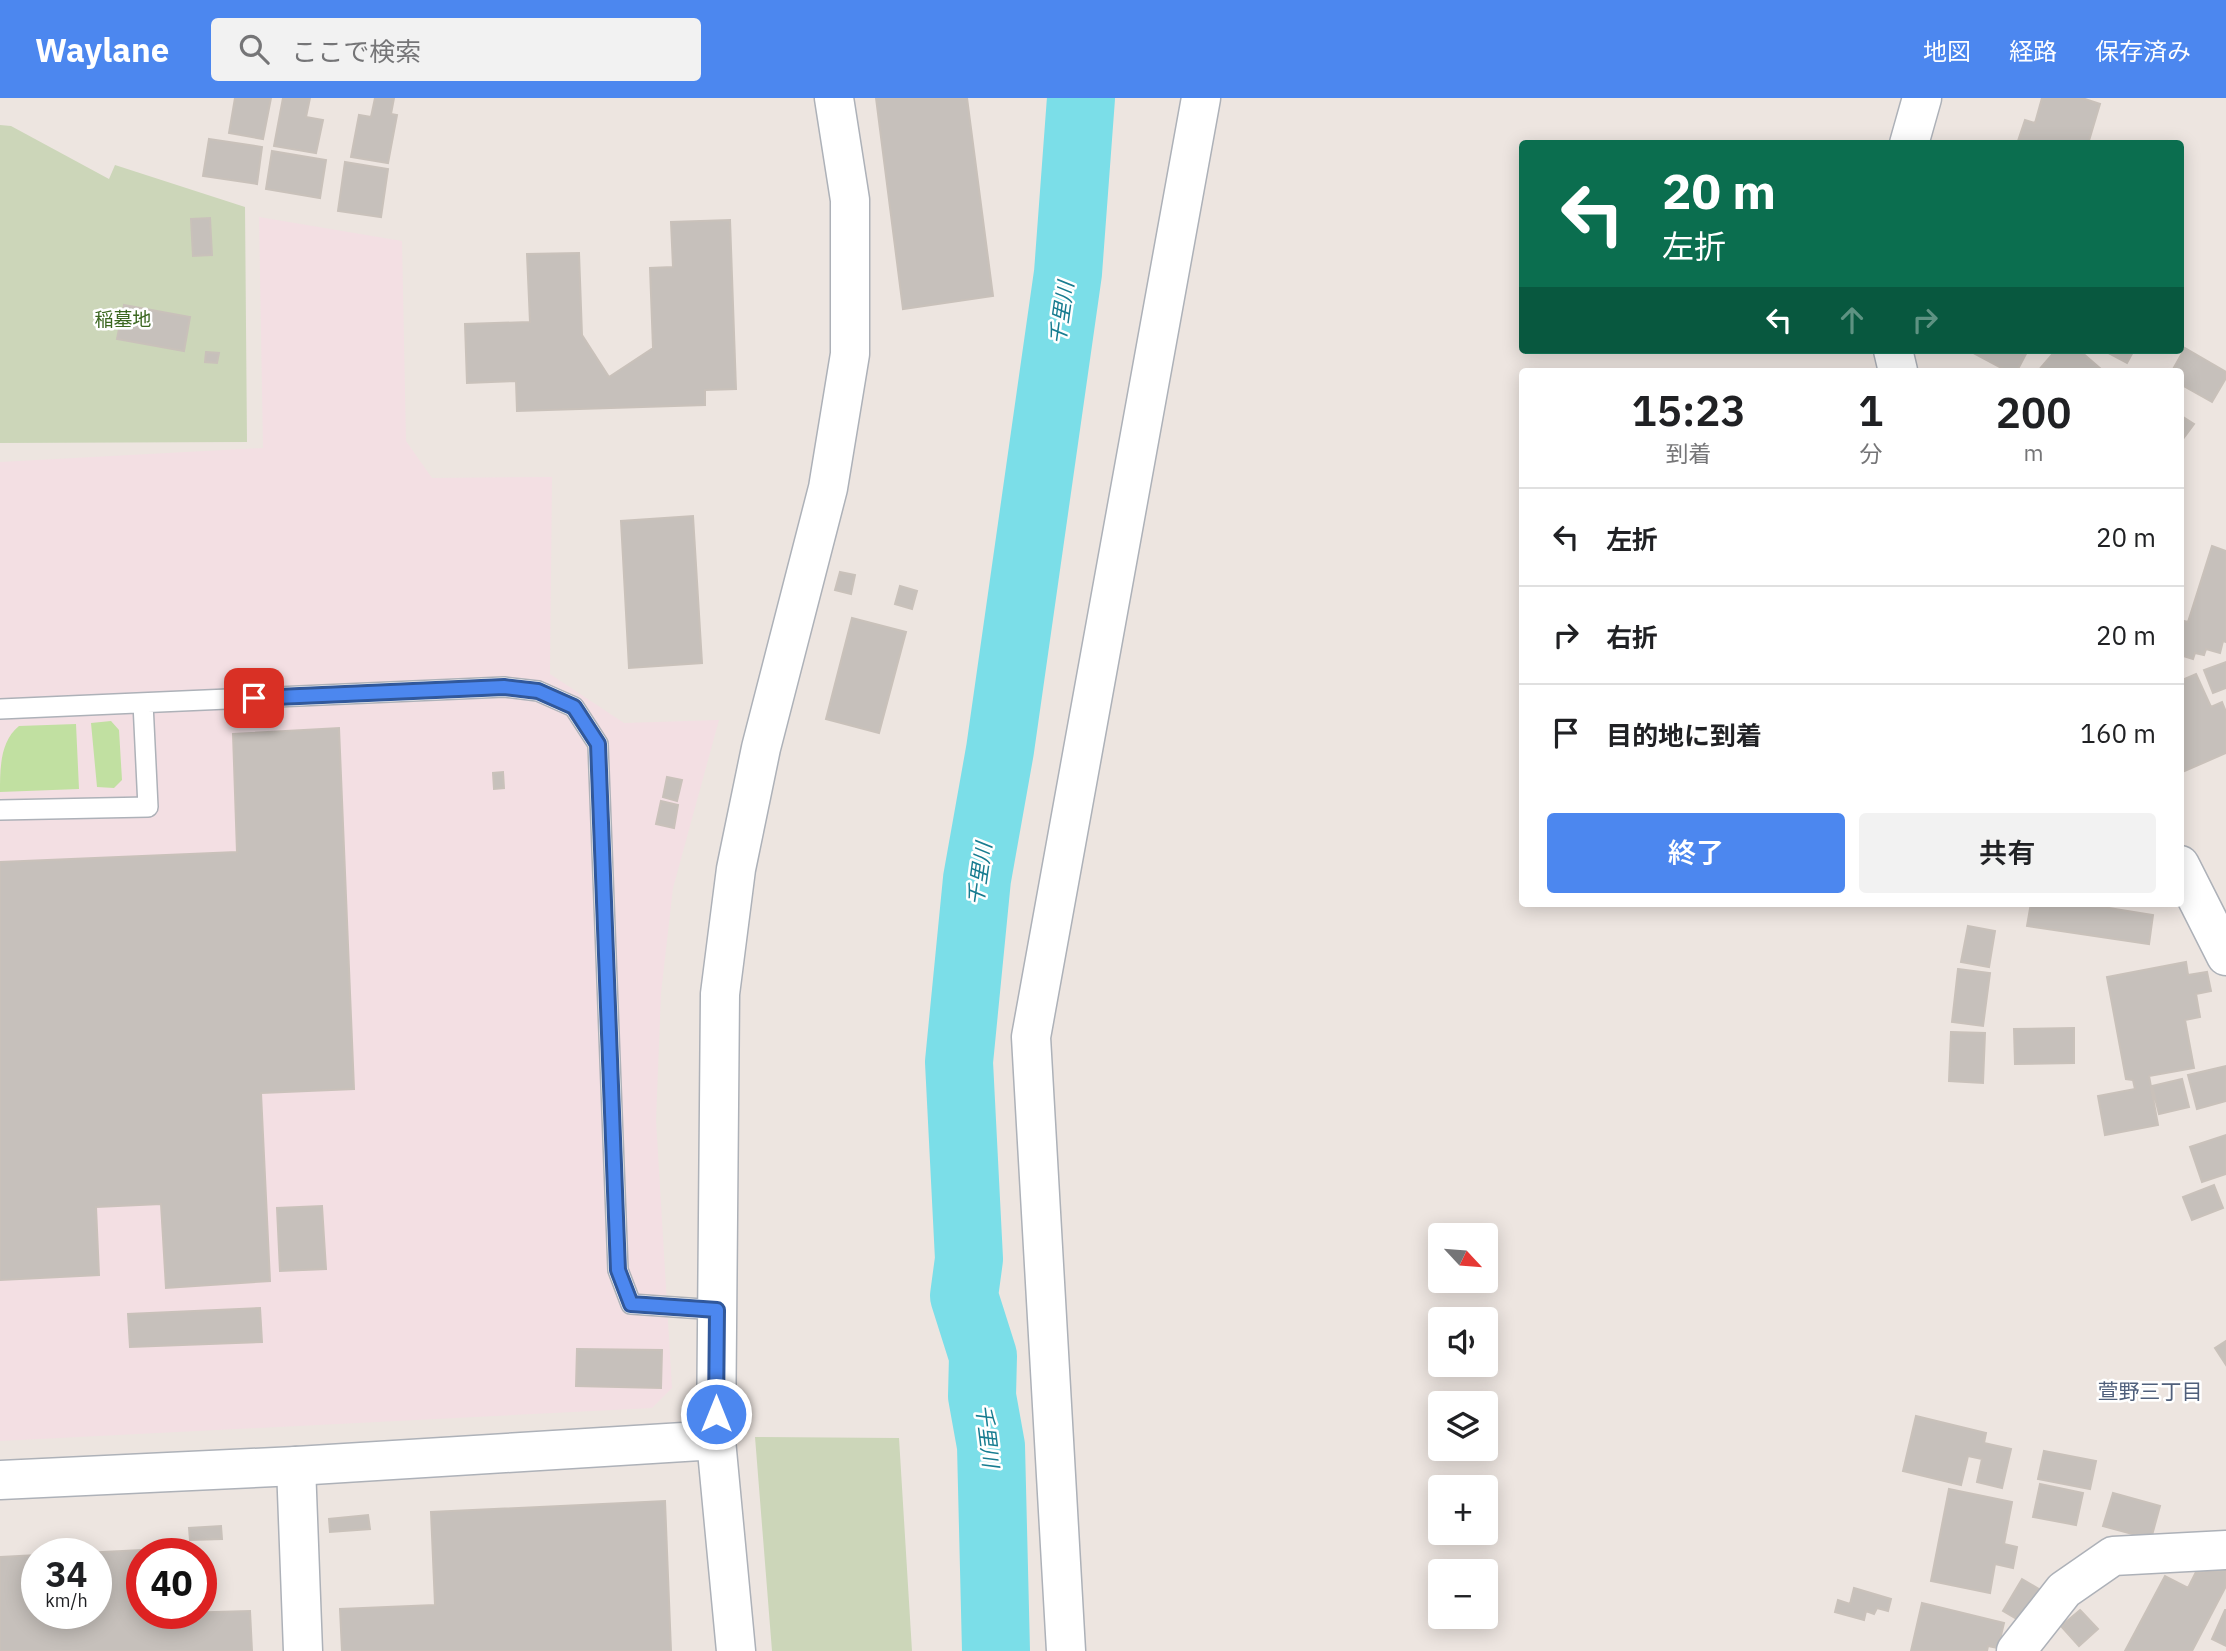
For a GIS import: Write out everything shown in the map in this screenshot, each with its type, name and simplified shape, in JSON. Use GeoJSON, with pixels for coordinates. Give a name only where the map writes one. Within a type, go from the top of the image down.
{"type":"FeatureCollection","features":[{"type":"Feature","properties":{"kind":"street"},"geometry":{"type":"LineString","coordinates":[[736,1651],[716,1440],[720,994],[736,869],[761,748],[828,488],[850,354],[850,200],[834,98]]}},
{"type":"Feature","properties":{"kind":"street"},"geometry":{"type":"LineString","coordinates":[[1066,1651],[1031,1037],[1202,98]]}},
{"type":"Feature","properties":{"kind":"street"},"geometry":{"type":"LineString","coordinates":[[1910,140],[1922,98]]}},
{"type":"Feature","properties":{"kind":"street"},"geometry":{"type":"LineString","coordinates":[[2184,873],[2226,956]]}},
{"type":"Feature","properties":{"kind":"street"},"geometry":{"type":"LineString","coordinates":[[0,1480],[296,1466],[716,1440]]}},
{"type":"Feature","properties":{"kind":"street"},"geometry":{"type":"LineString","coordinates":[[296,1466],[303,1651]]}},
{"type":"Feature","properties":{"kind":"street"},"geometry":{"type":"LineString","coordinates":[[2016,1651],[2064,1590],[2113,1556],[2226,1550]]}},
{"type":"Feature","properties":{"kind":"lane"},"geometry":{"type":"LineString","coordinates":[[0,709],[504,687],[538,691],[574,707],[598,744],[618,1270],[631,1304],[717,1310]]}},
{"type":"Feature","properties":{"kind":"lane"},"geometry":{"type":"LineString","coordinates":[[0,810],[148,807],[143,703]]}},
{"type":"Feature","properties":{"kind":"shaded area"},"geometry":{"type":"Polygon","coordinates":[[[259,217],[402,241],[406,441],[432,478],[552,477],[550,674],[624,723],[719,720],[673,888],[661,993],[656,1120],[672,1388],[652,1408],[0,1441],[0,462],[263,448],[259,217]]]}},
{"type":"Feature","properties":{"kind":"green space","name":"稲墓地"},"geometry":{"type":"Polygon","coordinates":[[[0,125],[11,126],[109,179],[115,165],[245,207],[247,442],[0,443],[0,125]]]}},
{"type":"Feature","properties":{"kind":"green space"},"geometry":{"type":"Polygon","coordinates":[[[111,721],[119,730],[122,780],[114,788],[97,787],[91,723],[111,721]]]}},
{"type":"Feature","properties":{"kind":"green space"},"geometry":{"type":"Polygon","coordinates":[[[76,724],[79,789],[0,792],[5,747],[19,726],[76,724]]]}},
{"type":"Feature","properties":{"kind":"green space"},"geometry":{"type":"Polygon","coordinates":[[[755,1437],[899,1438],[912,1651],[772,1651],[755,1437]]]}},
{"type":"Feature","properties":{"kind":"building"},"geometry":{"type":"Polygon","coordinates":[[[235,98],[271,98],[263,139],[229,133],[235,98]]]}},
{"type":"Feature","properties":{"kind":"building"},"geometry":{"type":"Polygon","coordinates":[[[283,98],[310,98],[306,117],[323,120],[316,153],[274,146],[283,98]]]}},
{"type":"Feature","properties":{"kind":"building"},"geometry":{"type":"Polygon","coordinates":[[[375,98],[394,98],[391,114],[397,115],[388,163],[351,157],[359,115],[371,117],[375,98]]]}},
{"type":"Feature","properties":{"kind":"building"},"geometry":{"type":"Polygon","coordinates":[[[876,98],[967,98],[993,296],[903,309],[876,98]]]}},
{"type":"Feature","properties":{"kind":"building"},"geometry":{"type":"Polygon","coordinates":[[[2042,98],[2082,98],[2100,104],[2089,140],[2018,140],[2025,120],[2035,123],[2042,98]]]}},
{"type":"Feature","properties":{"kind":"building"},"geometry":{"type":"Polygon","coordinates":[[[209,139],[262,147],[257,184],[203,176],[209,139]]]}},
{"type":"Feature","properties":{"kind":"building"},"geometry":{"type":"Polygon","coordinates":[[[272,151],[326,160],[320,198],[266,189],[272,151]]]}},
{"type":"Feature","properties":{"kind":"building"},"geometry":{"type":"Polygon","coordinates":[[[345,162],[388,169],[381,217],[338,211],[345,162]]]}},
{"type":"Feature","properties":{"kind":"building"},"geometry":{"type":"Polygon","coordinates":[[[210,218],[212,255],[193,256],[191,219],[210,218]]]}},
{"type":"Feature","properties":{"kind":"building"},"geometry":{"type":"Polygon","coordinates":[[[730,220],[736,389],[705,390],[705,405],[517,411],[516,381],[467,383],[465,324],[530,322],[527,254],[579,253],[582,335],[609,377],[653,348],[650,268],[673,267],[671,222],[730,220]]]}},
{"type":"Feature","properties":{"kind":"building"},"geometry":{"type":"Polygon","coordinates":[[[124,305],[190,317],[184,351],[117,339],[124,305]]]}},
{"type":"Feature","properties":{"kind":"building"},"geometry":{"type":"Polygon","coordinates":[[[2184,350],[2226,372],[2226,378],[2212,402],[2184,386],[2184,368],[2174,368],[2184,350]]]}},
{"type":"Feature","properties":{"kind":"building"},"geometry":{"type":"Polygon","coordinates":[[[206,352],[219,353],[217,363],[205,362],[206,352]]]}},
{"type":"Feature","properties":{"kind":"building"},"geometry":{"type":"Polygon","coordinates":[[[1975,354],[2026,354],[2019,368],[2001,368],[1975,354]]]}},
{"type":"Feature","properties":{"kind":"building"},"geometry":{"type":"Polygon","coordinates":[[[2053,354],[2084,354],[2100,368],[2041,368],[2053,354]]]}},
{"type":"Feature","properties":{"kind":"building"},"geometry":{"type":"Polygon","coordinates":[[[2110,354],[2132,354],[2127,363],[2110,354]]]}},
{"type":"Feature","properties":{"kind":"building"},"geometry":{"type":"Polygon","coordinates":[[[2184,418],[2194,424],[2184,438],[2184,418]]]}},
{"type":"Feature","properties":{"kind":"building"},"geometry":{"type":"Polygon","coordinates":[[[693,516],[702,663],[629,668],[621,521],[693,516]]]}},
{"type":"Feature","properties":{"kind":"building"},"geometry":{"type":"Polygon","coordinates":[[[2212,546],[2226,551],[2226,642],[2223,641],[2220,653],[2206,649],[2204,655],[2195,653],[2193,659],[2184,656],[2184,621],[2188,622],[2212,546]]]}},
{"type":"Feature","properties":{"kind":"building"},"geometry":{"type":"Polygon","coordinates":[[[840,572],[855,575],[851,594],[835,590],[840,572]]]}},
{"type":"Feature","properties":{"kind":"building"},"geometry":{"type":"Polygon","coordinates":[[[900,586],[917,591],[912,609],[895,604],[900,586]]]}},
{"type":"Feature","properties":{"kind":"building"},"geometry":{"type":"Polygon","coordinates":[[[852,618],[906,632],[879,733],[826,719],[852,618]]]}},
{"type":"Feature","properties":{"kind":"building"},"geometry":{"type":"Polygon","coordinates":[[[2226,662],[2226,688],[2213,693],[2204,670],[2226,662]]]}},
{"type":"Feature","properties":{"kind":"building"},"geometry":{"type":"Polygon","coordinates":[[[2196,674],[2211,707],[2222,702],[2226,712],[2226,753],[2184,771],[2184,679],[2196,674]]]}},
{"type":"Feature","properties":{"kind":"building"},"geometry":{"type":"Polygon","coordinates":[[[339,728],[354,1089],[261,1093],[270,1281],[166,1288],[161,1204],[96,1207],[99,1275],[0,1280],[0,862],[237,852],[233,734],[339,728]]]}},
{"type":"Feature","properties":{"kind":"building"},"geometry":{"type":"Polygon","coordinates":[[[503,772],[504,788],[494,789],[493,773],[503,772]]]}},
{"type":"Feature","properties":{"kind":"building"},"geometry":{"type":"Polygon","coordinates":[[[667,777],[682,780],[677,801],[663,797],[667,777]]]}},
{"type":"Feature","properties":{"kind":"building"},"geometry":{"type":"Polygon","coordinates":[[[661,801],[678,805],[674,828],[656,824],[661,801]]]}},
{"type":"Feature","properties":{"kind":"building"},"geometry":{"type":"Polygon","coordinates":[[[2030,907],[2103,907],[2153,915],[2149,944],[2027,926],[2030,907]]]}},
{"type":"Feature","properties":{"kind":"building"},"geometry":{"type":"Polygon","coordinates":[[[1968,926],[1995,931],[1989,967],[1961,962],[1968,926]]]}},
{"type":"Feature","properties":{"kind":"building"},"geometry":{"type":"Polygon","coordinates":[[[2186,962],[2188,975],[2207,972],[2211,991],[2196,994],[2200,1017],[2185,1020],[2194,1068],[2149,1076],[2158,1125],[2105,1135],[2098,1096],[2135,1089],[2133,1080],[2126,1079],[2107,977],[2186,962]]]}},
{"type":"Feature","properties":{"kind":"building"},"geometry":{"type":"Polygon","coordinates":[[[1958,969],[1990,973],[1983,1026],[1952,1022],[1958,969]]]}},
{"type":"Feature","properties":{"kind":"building"},"geometry":{"type":"Polygon","coordinates":[[[2074,1028],[2074,1063],[2015,1064],[2014,1029],[2074,1028]]]}},
{"type":"Feature","properties":{"kind":"building"},"geometry":{"type":"Polygon","coordinates":[[[1951,1032],[1985,1033],[1983,1083],[1949,1081],[1951,1032]]]}},
{"type":"Feature","properties":{"kind":"building"},"geometry":{"type":"Polygon","coordinates":[[[2226,1066],[2226,1101],[2197,1109],[2188,1075],[2226,1066]]]}},
{"type":"Feature","properties":{"kind":"building"},"geometry":{"type":"Polygon","coordinates":[[[2182,1079],[2189,1107],[2159,1114],[2152,1086],[2182,1079]]]}},
{"type":"Feature","properties":{"kind":"building"},"geometry":{"type":"Polygon","coordinates":[[[2226,1135],[2226,1174],[2202,1182],[2190,1147],[2226,1135]]]}},
{"type":"Feature","properties":{"kind":"building"},"geometry":{"type":"Polygon","coordinates":[[[2214,1185],[2223,1208],[2192,1220],[2183,1197],[2214,1185]]]}},
{"type":"Feature","properties":{"kind":"building"},"geometry":{"type":"Polygon","coordinates":[[[322,1206],[326,1269],[280,1271],[277,1208],[322,1206]]]}},
{"type":"Feature","properties":{"kind":"building"},"geometry":{"type":"Polygon","coordinates":[[[260,1308],[262,1342],[130,1347],[128,1314],[260,1308]]]}},
{"type":"Feature","properties":{"kind":"building"},"geometry":{"type":"Polygon","coordinates":[[[2226,1341],[2226,1365],[2215,1348],[2226,1341]]]}},
{"type":"Feature","properties":{"kind":"building"},"geometry":{"type":"Polygon","coordinates":[[[577,1349],[662,1350],[661,1388],[576,1386],[577,1349]]]}},
{"type":"Feature","properties":{"kind":"building"},"geometry":{"type":"Polygon","coordinates":[[[1916,1416],[1986,1433],[1984,1443],[2011,1449],[2002,1488],[1977,1482],[1982,1459],[1968,1456],[1961,1485],[1903,1471],[1916,1416]]]}},
{"type":"Feature","properties":{"kind":"building"},"geometry":{"type":"Polygon","coordinates":[[[2044,1451],[2096,1461],[2090,1489],[2038,1479],[2044,1451]]]}},
{"type":"Feature","properties":{"kind":"building"},"geometry":{"type":"Polygon","coordinates":[[[2040,1484],[2083,1493],[2076,1525],[2033,1517],[2040,1484]]]}},
{"type":"Feature","properties":{"kind":"building"},"geometry":{"type":"Polygon","coordinates":[[[1949,1489],[2012,1502],[2004,1544],[2017,1547],[2013,1568],[1995,1564],[1990,1593],[1931,1581],[1949,1489]]]}},
{"type":"Feature","properties":{"kind":"building"},"geometry":{"type":"Polygon","coordinates":[[[2113,1493],[2160,1506],[2151,1539],[2103,1526],[2113,1493]]]}},
{"type":"Feature","properties":{"kind":"building"},"geometry":{"type":"Polygon","coordinates":[[[665,1501],[671,1651],[342,1651],[340,1609],[435,1605],[431,1512],[665,1501]]]}},
{"type":"Feature","properties":{"kind":"building"},"geometry":{"type":"Polygon","coordinates":[[[368,1515],[370,1529],[330,1532],[329,1519],[368,1515]]]}},
{"type":"Feature","properties":{"kind":"building"},"geometry":{"type":"Polygon","coordinates":[[[221,1526],[222,1539],[190,1538],[189,1528],[221,1526]]]}},
{"type":"Feature","properties":{"kind":"building"},"geometry":{"type":"Polygon","coordinates":[[[126,1551],[126,1629],[217,1629],[217,1612],[250,1611],[252,1651],[0,1651],[0,1557],[21,1556],[21,1629],[112,1629],[112,1552],[126,1551]]]}},
{"type":"Feature","properties":{"kind":"building"},"geometry":{"type":"Polygon","coordinates":[[[2226,1570],[2226,1586],[2192,1651],[2125,1651],[2165,1576],[2188,1588],[2196,1572],[2226,1570]]]}},
{"type":"Feature","properties":{"kind":"building"},"geometry":{"type":"Polygon","coordinates":[[[2022,1579],[2039,1589],[2020,1621],[2003,1611],[2022,1579]]]}},
{"type":"Feature","properties":{"kind":"building"},"geometry":{"type":"Polygon","coordinates":[[[1854,1588],[1891,1599],[1888,1611],[1877,1608],[1874,1614],[1866,1611],[1864,1620],[1835,1612],[1838,1600],[1850,1604],[1854,1588]]]}},
{"type":"Feature","properties":{"kind":"building"},"geometry":{"type":"Polygon","coordinates":[[[1922,1603],[2004,1623],[1998,1648],[1988,1646],[1987,1651],[1911,1651],[1922,1603]]]}},
{"type":"Feature","properties":{"kind":"building"},"geometry":{"type":"Polygon","coordinates":[[[2080,1610],[2098,1629],[2079,1646],[2061,1626],[2080,1610]]]}},
{"type":"Feature","properties":{"kind":"building"},"geometry":{"type":"Polygon","coordinates":[[[2226,1610],[2226,1646],[2212,1639],[2226,1610]]]}},
{"type":"Feature","properties":{"kind":"waterway","name":"千里川"},"geometry":{"type":"LineString","coordinates":[[996,1651],[991,1446],[982,1396],[983,1356],[964,1296],[969,1259],[959,1062],[977,879],[1000,750],[1068,273],[1081,98]]}},
{"type":"Feature","properties":{"kind":"district","name":"萱野三丁目"},"geometry":{"type":"Point","coordinates":[2150,1392]}},
{"type":"Feature","properties":{"kind":"route"},"geometry":{"type":"LineString","coordinates":[[254,698],[504,687],[538,691],[574,707],[598,744],[618,1270],[631,1304],[717,1310],[716,1414]]}}]}
